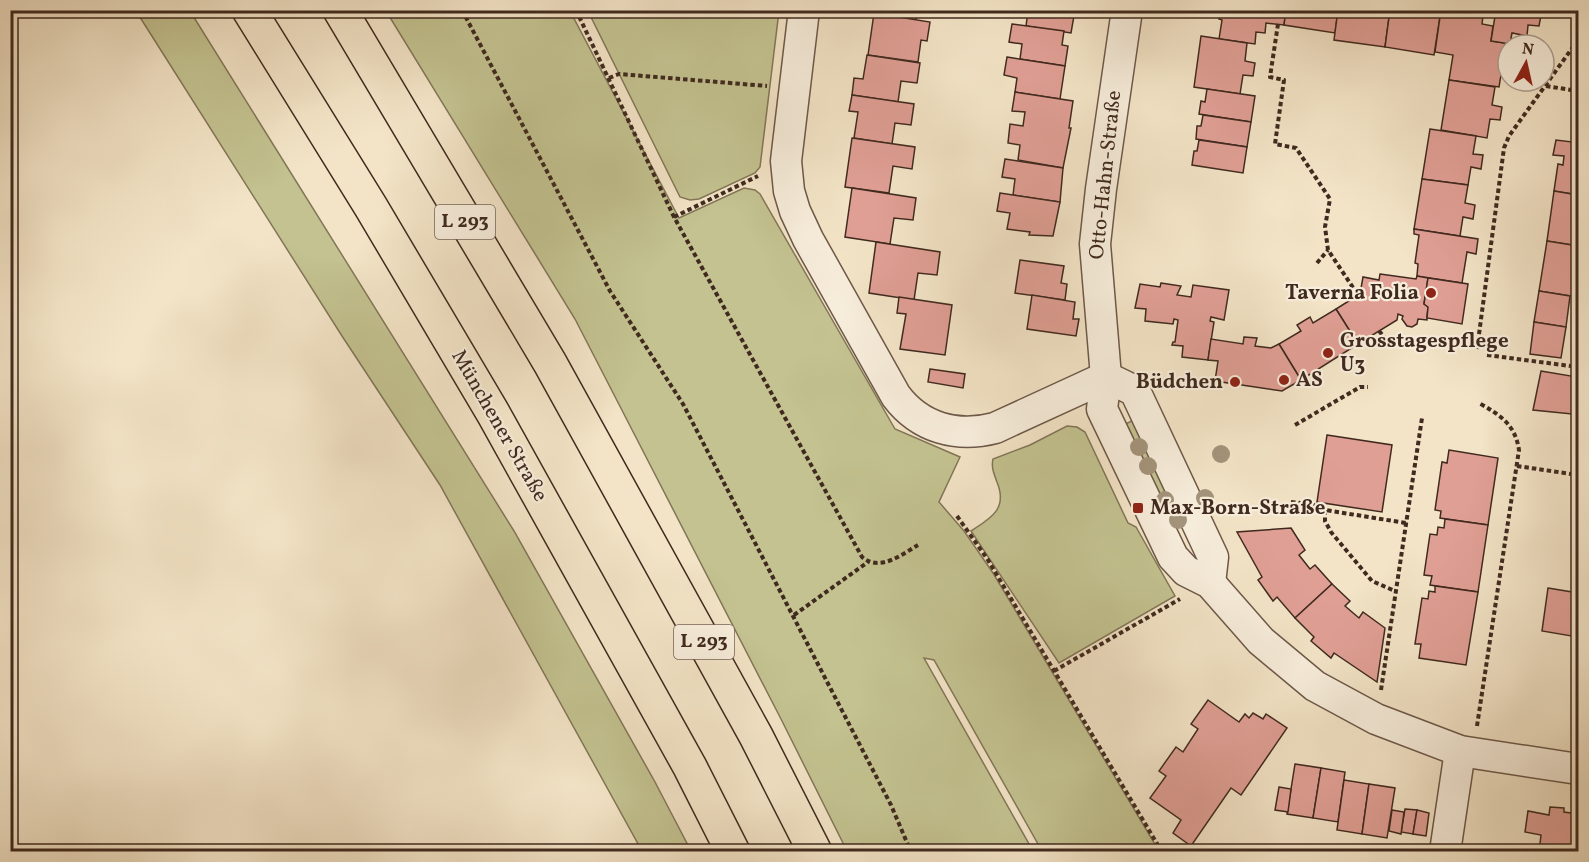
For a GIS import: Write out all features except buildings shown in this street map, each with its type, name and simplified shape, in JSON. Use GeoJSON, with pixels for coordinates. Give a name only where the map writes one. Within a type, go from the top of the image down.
{"type":"FeatureCollection","features":[{"type":"Feature","properties":{"kind":"highway","name":"Münchener Straße"},"geometry":{"type":"LineString","coordinates":[[249,10],[371,207],[493,413],[690,767],[732,852]]}},
{"type":"Feature","properties":{"kind":"highway","name":"L 293"},"geometry":{"type":"LineString","coordinates":[[340,10],[550,363],[750,725],[815,852]]}},
{"type":"Feature","properties":{"kind":"street"},"geometry":{"type":"LineString","coordinates":[[804,10],[786,161],[789,191],[808,239],[904,407],[930,424],[947,431],[980,432],[995,429],[1106,376],[1135,391],[1213,557],[1210,583],[1261,641],[1315,686],[1376,719],[1466,752],[1578,769]]}},
{"type":"Feature","properties":{"kind":"street","name":"Otto-Hahn-Straße"},"geometry":{"type":"LineString","coordinates":[[1106,376],[1095,244],[1127,10]]}},
{"type":"Feature","properties":{"kind":"street"},"geometry":{"type":"LineString","coordinates":[[1445,852],[1466,752]]}},
{"type":"Feature","properties":{"kind":"path"},"geometry":{"type":"LineString","coordinates":[[462,10],[610,291],[683,404],[891,805],[911,852]]}},
{"type":"Feature","properties":{"kind":"path"},"geometry":{"type":"LineString","coordinates":[[576,10],[674,217],[862,557],[876,564],[886,562],[918,545]]}},
{"type":"Feature","properties":{"kind":"path"},"geometry":{"type":"LineString","coordinates":[[1278,24],[1270,78],[1284,80],[1275,144],[1296,148],[1330,199],[1325,227],[1328,250],[1358,295]]}},
{"type":"Feature","properties":{"kind":"path"},"geometry":{"type":"LineString","coordinates":[[1556,72],[1578,40]]}},
{"type":"Feature","properties":{"kind":"path"},"geometry":{"type":"LineString","coordinates":[[609,78],[619,74],[795,88]]}},
{"type":"Feature","properties":{"kind":"path"},"geometry":{"type":"LineString","coordinates":[[1556,88],[1578,91]]}},
{"type":"Feature","properties":{"kind":"path"},"geometry":{"type":"LineString","coordinates":[[1477,349],[1504,148],[1509,135],[1541,93]]}},
{"type":"Feature","properties":{"kind":"path"},"geometry":{"type":"LineString","coordinates":[[674,217],[786,161]]}},
{"type":"Feature","properties":{"kind":"path"},"geometry":{"type":"LineString","coordinates":[[1317,263],[1328,250]]}},
{"type":"Feature","properties":{"kind":"path"},"geometry":{"type":"LineString","coordinates":[[1379,331],[1386,339]]}},
{"type":"Feature","properties":{"kind":"path"},"geometry":{"type":"LineString","coordinates":[[1487,355],[1578,367]]}},
{"type":"Feature","properties":{"kind":"path"},"geometry":{"type":"LineString","coordinates":[[1295,425],[1360,387],[1368,387]]}},
{"type":"Feature","properties":{"kind":"path"},"geometry":{"type":"LineString","coordinates":[[1466,752],[1519,450],[1517,437],[1502,416],[1479,403]]}},
{"type":"Feature","properties":{"kind":"path"},"geometry":{"type":"LineString","coordinates":[[1376,719],[1422,418]]}},
{"type":"Feature","properties":{"kind":"path"},"geometry":{"type":"LineString","coordinates":[[1517,466],[1578,475]]}},
{"type":"Feature","properties":{"kind":"path"},"geometry":{"type":"LineString","coordinates":[[1291,502],[1311,504],[1325,510],[1406,522]]}},
{"type":"Feature","properties":{"kind":"path"},"geometry":{"type":"LineString","coordinates":[[1325,510],[1326,521],[1331,532],[1372,581],[1395,591]]}},
{"type":"Feature","properties":{"kind":"path"},"geometry":{"type":"LineString","coordinates":[[957,516],[988,560],[1162,852]]}},
{"type":"Feature","properties":{"kind":"path"},"geometry":{"type":"LineString","coordinates":[[794,615],[868,562]]}},
{"type":"Feature","properties":{"kind":"path"},"geometry":{"type":"LineString","coordinates":[[1054,671],[1210,583]]}},
{"type":"Feature","properties":{"kind":"shaded area"},"geometry":{"type":"Polygon","coordinates":[[[136,11],[190,11],[514,531],[655,782],[691,851],[642,851],[440,485],[342,336],[136,11]]]}},
{"type":"Feature","properties":{"kind":"shaded area"},"geometry":{"type":"Polygon","coordinates":[[[386,11],[570,11],[679,218],[744,188],[755,190],[760,194],[895,429],[960,457],[939,502],[964,531],[993,573],[1159,851],[1042,851],[934,660],[924,658],[1033,851],[847,851],[575,319],[386,11]]]}},
{"type":"Feature","properties":{"kind":"shaded area"},"geometry":{"type":"Polygon","coordinates":[[[588,11],[779,11],[760,167],[755,173],[699,199],[690,200],[680,197],[588,11]]]}},
{"type":"Feature","properties":{"kind":"shaded area"},"geometry":{"type":"Polygon","coordinates":[[[1139,417],[1181,520],[1178,525],[1172,527],[1118,428],[1139,417]]]}},
{"type":"Feature","properties":{"kind":"shaded area"},"geometry":{"type":"Polygon","coordinates":[[[1067,426],[1077,427],[1085,432],[1128,523],[1136,527],[1175,596],[1059,663],[971,531],[991,517],[999,506],[1000,491],[993,470],[993,459],[1030,445],[1067,426]]]}},
{"type":"Feature","properties":{"kind":"place","name":"Taverna Folia"},"geometry":{"type":"Point","coordinates":[1431,293]}},
{"type":"Feature","properties":{"kind":"place","name":"Grosstagespflege U3"},"geometry":{"type":"Point","coordinates":[1328,353]}},
{"type":"Feature","properties":{"kind":"place","name":"AS"},"geometry":{"type":"Point","coordinates":[1284,380]}},
{"type":"Feature","properties":{"kind":"place","name":"Büdchen"},"geometry":{"type":"Point","coordinates":[1235,382]}},
{"type":"Feature","properties":{"kind":"place","name":"Max-Born-Straße"},"geometry":{"type":"Point","coordinates":[1138,508]}}]}
